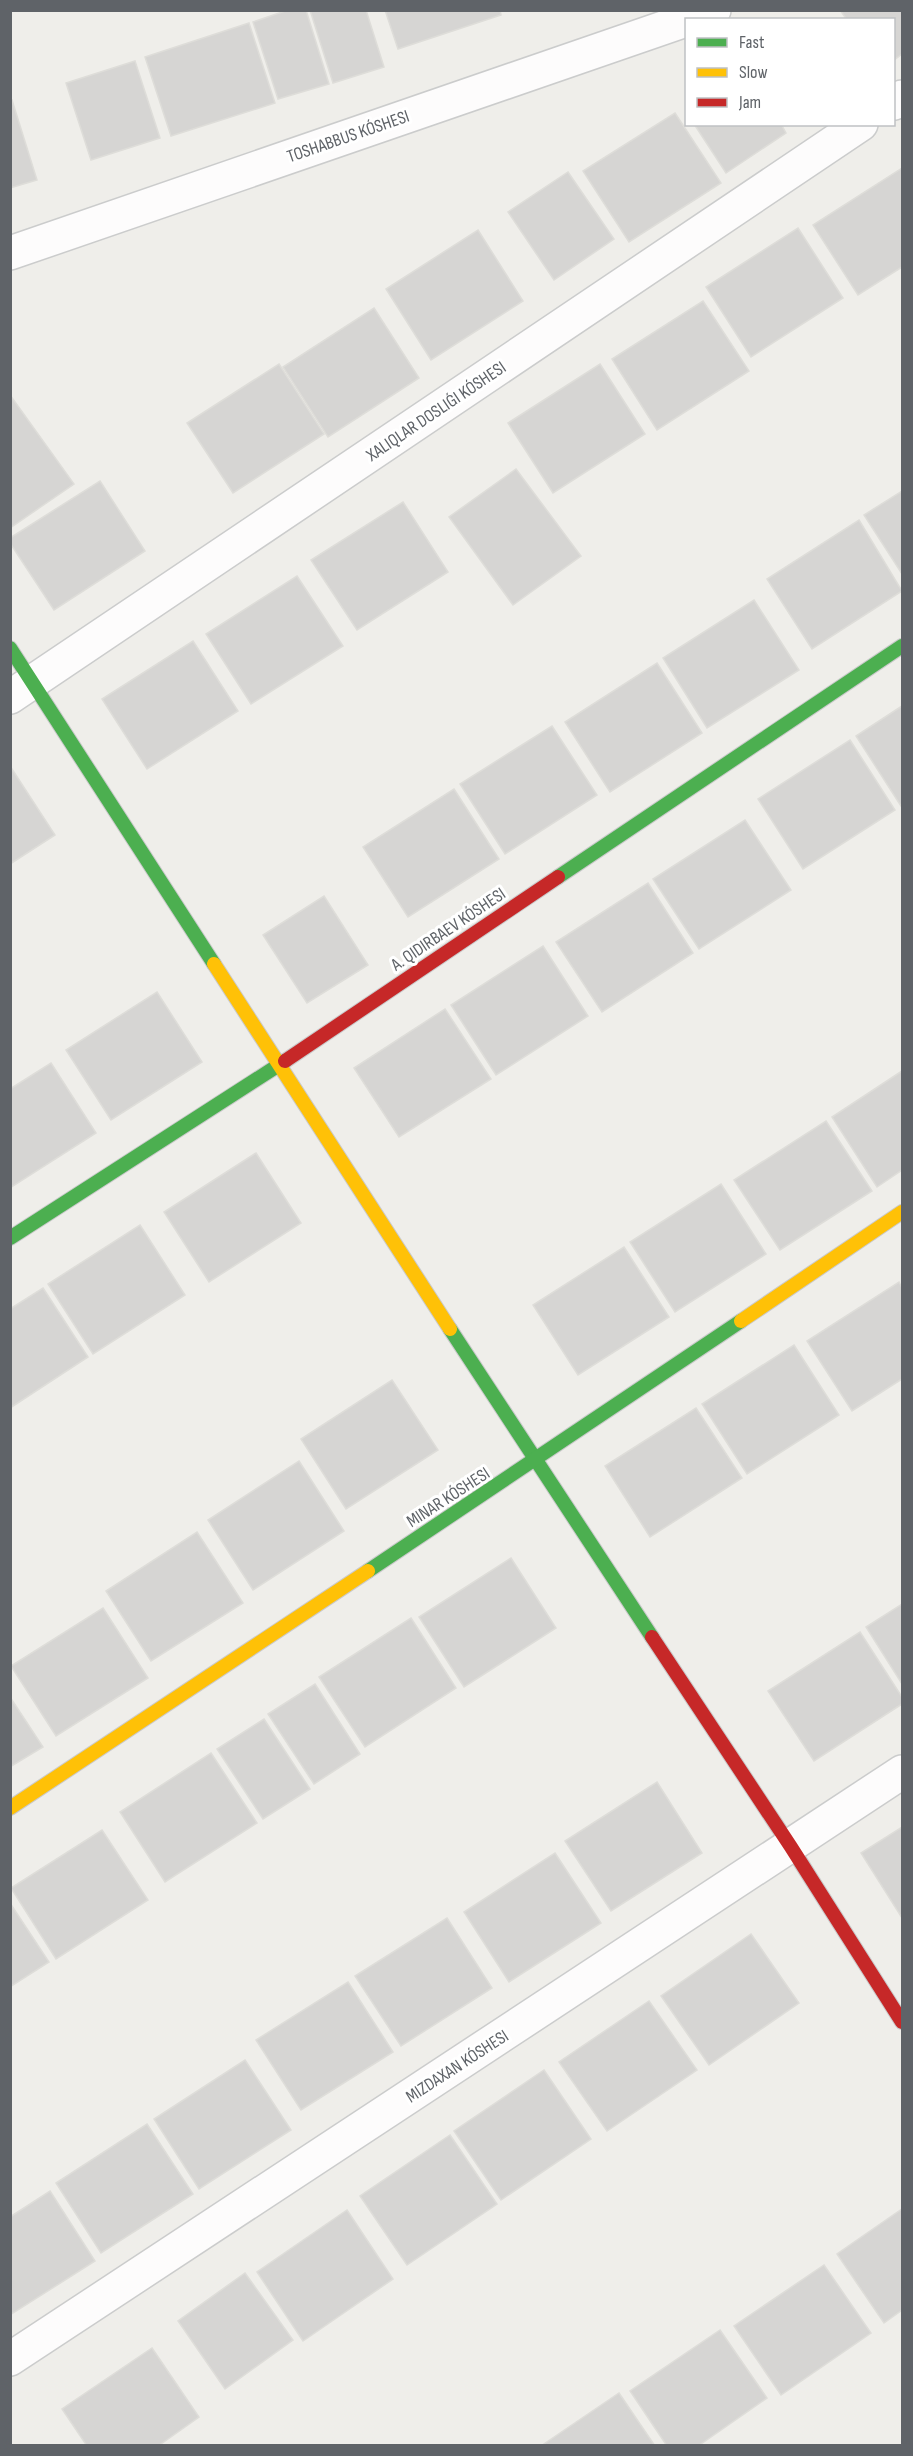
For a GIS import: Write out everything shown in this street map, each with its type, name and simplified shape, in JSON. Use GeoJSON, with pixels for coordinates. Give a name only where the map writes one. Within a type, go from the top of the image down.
{"type":"FeatureCollection","features":[{"type":"Feature","properties":{"kind":"street","name":"TOSHABBUS KÓSHESI"},"geometry":{"type":"LineString","coordinates":[[692,18],[714,10]]}},
{"type":"Feature","properties":{"kind":"street","name":"TOSHABBUS KÓSHESI"},"geometry":{"type":"LineString","coordinates":[[10,253],[685,21]]}},
{"type":"Feature","properties":{"kind":"street"},"geometry":{"type":"LineString","coordinates":[[22,690],[858,126]]}},
{"type":"Feature","properties":{"kind":"street"},"geometry":{"type":"LineString","coordinates":[[10,1238],[279,1064],[903,646]]}},
{"type":"Feature","properties":{"kind":"street"},"geometry":{"type":"LineString","coordinates":[[10,648],[22,690],[279,1064],[535,1461],[791,1847],[903,2022]]}},
{"type":"Feature","properties":{"kind":"street","name":"MINAR KÓSHESI"},"geometry":{"type":"LineString","coordinates":[[10,1808],[535,1461],[903,1212]]}},
{"type":"Feature","properties":{"kind":"street","name":"MIZDAXAN KÓSHESI"},"geometry":{"type":"LineString","coordinates":[[10,2359],[903,1772]]}},
{"type":"Feature","properties":{"kind":"building"},"geometry":{"type":"Polygon","coordinates":[[[288,10],[306,10],[329,84],[278,99],[253,22],[288,10]]]}},
{"type":"Feature","properties":{"kind":"building"},"geometry":{"type":"Polygon","coordinates":[[[310,10],[366,10],[384,67],[333,83],[310,10]]]}},
{"type":"Feature","properties":{"kind":"building"},"geometry":{"type":"Polygon","coordinates":[[[385,10],[500,10],[501,15],[398,49],[385,10]]]}},
{"type":"Feature","properties":{"kind":"building"},"geometry":{"type":"Polygon","coordinates":[[[840,10],[902,10],[902,54],[895,59],[895,18],[846,18],[840,10]]]}},
{"type":"Feature","properties":{"kind":"building"},"geometry":{"type":"Polygon","coordinates":[[[249,23],[275,103],[171,136],[145,57],[249,23]]]}},
{"type":"Feature","properties":{"kind":"building"},"geometry":{"type":"Polygon","coordinates":[[[135,61],[160,138],[91,160],[66,83],[135,61]]]}},
{"type":"Feature","properties":{"kind":"building"},"geometry":{"type":"Polygon","coordinates":[[[12,100],[37,180],[10,188],[10,101],[12,100]]]}},
{"type":"Feature","properties":{"kind":"building"},"geometry":{"type":"Polygon","coordinates":[[[675,113],[721,183],[629,242],[583,171],[675,113]]]}},
{"type":"Feature","properties":{"kind":"building"},"geometry":{"type":"Polygon","coordinates":[[[695,126],[782,126],[786,133],[726,173],[695,126]]]}},
{"type":"Feature","properties":{"kind":"building"},"geometry":{"type":"Polygon","coordinates":[[[902,168],[902,267],[858,295],[813,225],[902,168]]]}},
{"type":"Feature","properties":{"kind":"building"},"geometry":{"type":"Polygon","coordinates":[[[568,172],[614,239],[554,280],[508,212],[568,172]]]}},
{"type":"Feature","properties":{"kind":"building"},"geometry":{"type":"Polygon","coordinates":[[[798,228],[843,298],[751,357],[706,287],[798,228]]]}},
{"type":"Feature","properties":{"kind":"building"},"geometry":{"type":"Polygon","coordinates":[[[478,230],[523,301],[431,360],[386,289],[478,230]]]}},
{"type":"Feature","properties":{"kind":"building"},"geometry":{"type":"Polygon","coordinates":[[[703,301],[749,371],[657,430],[612,359],[703,301]]]}},
{"type":"Feature","properties":{"kind":"building"},"geometry":{"type":"Polygon","coordinates":[[[374,308],[419,378],[328,437],[283,367],[374,308]]]}},
{"type":"Feature","properties":{"kind":"building"},"geometry":{"type":"Polygon","coordinates":[[[279,364],[324,434],[233,493],[187,423],[279,364]]]}},
{"type":"Feature","properties":{"kind":"building"},"geometry":{"type":"Polygon","coordinates":[[[600,364],[645,434],[553,493],[508,423],[600,364]]]}},
{"type":"Feature","properties":{"kind":"building"},"geometry":{"type":"Polygon","coordinates":[[[10,395],[74,484],[10,528],[10,395]]]}},
{"type":"Feature","properties":{"kind":"building"},"geometry":{"type":"Polygon","coordinates":[[[516,469],[581,556],[513,605],[449,517],[516,469]]]}},
{"type":"Feature","properties":{"kind":"building"},"geometry":{"type":"Polygon","coordinates":[[[100,481],[145,551],[54,610],[10,543],[10,538],[100,481]]]}},
{"type":"Feature","properties":{"kind":"building"},"geometry":{"type":"Polygon","coordinates":[[[902,491],[902,574],[864,515],[902,491]]]}},
{"type":"Feature","properties":{"kind":"building"},"geometry":{"type":"Polygon","coordinates":[[[403,502],[448,572],[357,630],[311,560],[403,502]]]}},
{"type":"Feature","properties":{"kind":"building"},"geometry":{"type":"Polygon","coordinates":[[[859,520],[902,591],[812,649],[767,579],[859,520]]]}},
{"type":"Feature","properties":{"kind":"building"},"geometry":{"type":"Polygon","coordinates":[[[297,576],[343,646],[251,704],[206,634],[297,576]]]}},
{"type":"Feature","properties":{"kind":"building"},"geometry":{"type":"Polygon","coordinates":[[[754,600],[799,670],[707,728],[663,658],[754,600]]]}},
{"type":"Feature","properties":{"kind":"building"},"geometry":{"type":"Polygon","coordinates":[[[193,641],[238,711],[147,769],[102,699],[193,641]]]}},
{"type":"Feature","properties":{"kind":"building"},"geometry":{"type":"Polygon","coordinates":[[[657,663],[702,733],[610,792],[565,722],[657,663]]]}},
{"type":"Feature","properties":{"kind":"building"},"geometry":{"type":"Polygon","coordinates":[[[902,706],[902,805],[901,806],[856,736],[902,706]]]}},
{"type":"Feature","properties":{"kind":"building"},"geometry":{"type":"Polygon","coordinates":[[[552,726],[597,795],[505,854],[460,784],[552,726]]]}},
{"type":"Feature","properties":{"kind":"building"},"geometry":{"type":"Polygon","coordinates":[[[850,740],[895,810],[803,869],[758,799],[850,740]]]}},
{"type":"Feature","properties":{"kind":"building"},"geometry":{"type":"Polygon","coordinates":[[[10,766],[55,835],[10,864],[10,766]]]}},
{"type":"Feature","properties":{"kind":"building"},"geometry":{"type":"Polygon","coordinates":[[[454,789],[499,859],[408,917],[363,847],[454,789]]]}},
{"type":"Feature","properties":{"kind":"building"},"geometry":{"type":"Polygon","coordinates":[[[745,820],[791,890],[699,949],[653,879],[745,820]]]}},
{"type":"Feature","properties":{"kind":"building"},"geometry":{"type":"Polygon","coordinates":[[[648,883],[693,953],[602,1012],[556,942],[648,883]]]}},
{"type":"Feature","properties":{"kind":"building"},"geometry":{"type":"Polygon","coordinates":[[[324,896],[368,965],[307,1003],[263,935],[324,896]]]}},
{"type":"Feature","properties":{"kind":"building"},"geometry":{"type":"Polygon","coordinates":[[[543,946],[588,1016],[496,1075],[451,1005],[543,946]]]}},
{"type":"Feature","properties":{"kind":"building"},"geometry":{"type":"Polygon","coordinates":[[[157,992],[202,1062],[111,1120],[66,1050],[157,992]]]}},
{"type":"Feature","properties":{"kind":"building"},"geometry":{"type":"Polygon","coordinates":[[[445,1009],[491,1079],[399,1137],[354,1068],[445,1009]]]}},
{"type":"Feature","properties":{"kind":"building"},"geometry":{"type":"Polygon","coordinates":[[[51,1063],[96,1133],[10,1188],[10,1089],[51,1063]]]}},
{"type":"Feature","properties":{"kind":"building"},"geometry":{"type":"Polygon","coordinates":[[[902,1071],[902,1170],[877,1187],[832,1117],[902,1071]]]}},
{"type":"Feature","properties":{"kind":"building"},"geometry":{"type":"Polygon","coordinates":[[[826,1121],[872,1191],[780,1250],[734,1180],[826,1121]]]}},
{"type":"Feature","properties":{"kind":"building"},"geometry":{"type":"Polygon","coordinates":[[[256,1153],[301,1223],[209,1282],[164,1212],[256,1153]]]}},
{"type":"Feature","properties":{"kind":"building"},"geometry":{"type":"Polygon","coordinates":[[[721,1184],[766,1254],[675,1312],[630,1242],[721,1184]]]}},
{"type":"Feature","properties":{"kind":"building"},"geometry":{"type":"Polygon","coordinates":[[[140,1225],[185,1295],[93,1354],[48,1284],[140,1225]]]}},
{"type":"Feature","properties":{"kind":"building"},"geometry":{"type":"Polygon","coordinates":[[[624,1247],[669,1317],[578,1375],[533,1305],[624,1247]]]}},
{"type":"Feature","properties":{"kind":"building"},"geometry":{"type":"Polygon","coordinates":[[[899,1282],[902,1288],[902,1379],[852,1411],[807,1341],[899,1282]]]}},
{"type":"Feature","properties":{"kind":"building"},"geometry":{"type":"Polygon","coordinates":[[[43,1288],[88,1357],[10,1408],[10,1309],[43,1288]]]}},
{"type":"Feature","properties":{"kind":"building"},"geometry":{"type":"Polygon","coordinates":[[[794,1345],[839,1415],[747,1474],[702,1404],[794,1345]]]}},
{"type":"Feature","properties":{"kind":"building"},"geometry":{"type":"Polygon","coordinates":[[[392,1380],[438,1450],[346,1509],[301,1439],[392,1380]]]}},
{"type":"Feature","properties":{"kind":"building"},"geometry":{"type":"Polygon","coordinates":[[[696,1408],[742,1478],[650,1537],[605,1466],[696,1408]]]}},
{"type":"Feature","properties":{"kind":"building"},"geometry":{"type":"Polygon","coordinates":[[[299,1461],[344,1531],[253,1590],[208,1520],[299,1461]]]}},
{"type":"Feature","properties":{"kind":"building"},"geometry":{"type":"Polygon","coordinates":[[[197,1532],[243,1603],[151,1661],[106,1591],[197,1532]]]}},
{"type":"Feature","properties":{"kind":"building"},"geometry":{"type":"Polygon","coordinates":[[[511,1558],[556,1628],[464,1687],[419,1617],[511,1558]]]}},
{"type":"Feature","properties":{"kind":"building"},"geometry":{"type":"Polygon","coordinates":[[[902,1604],[902,1684],[866,1627],[902,1604]]]}},
{"type":"Feature","properties":{"kind":"building"},"geometry":{"type":"Polygon","coordinates":[[[103,1608],[148,1678],[56,1736],[11,1666],[103,1608]]]}},
{"type":"Feature","properties":{"kind":"building"},"geometry":{"type":"Polygon","coordinates":[[[411,1618],[456,1688],[365,1747],[319,1677],[411,1618]]]}},
{"type":"Feature","properties":{"kind":"building"},"geometry":{"type":"Polygon","coordinates":[[[860,1632],[902,1697],[902,1704],[814,1761],[768,1691],[860,1632]]]}},
{"type":"Feature","properties":{"kind":"building"},"geometry":{"type":"Polygon","coordinates":[[[315,1684],[360,1754],[314,1784],[268,1714],[315,1684]]]}},
{"type":"Feature","properties":{"kind":"building"},"geometry":{"type":"Polygon","coordinates":[[[10,1697],[43,1747],[10,1767],[10,1697]]]}},
{"type":"Feature","properties":{"kind":"building"},"geometry":{"type":"Polygon","coordinates":[[[264,1719],[310,1789],[263,1819],[217,1749],[264,1719]]]}},
{"type":"Feature","properties":{"kind":"building"},"geometry":{"type":"Polygon","coordinates":[[[211,1753],[257,1823],[165,1882],[120,1812],[211,1753]]]}},
{"type":"Feature","properties":{"kind":"building"},"geometry":{"type":"Polygon","coordinates":[[[657,1782],[702,1853],[611,1911],[565,1841],[657,1782]]]}},
{"type":"Feature","properties":{"kind":"building"},"geometry":{"type":"Polygon","coordinates":[[[902,1827],[902,1918],[861,1853],[902,1827]]]}},
{"type":"Feature","properties":{"kind":"building"},"geometry":{"type":"Polygon","coordinates":[[[102,1830],[148,1900],[56,1959],[11,1888],[102,1830]]]}},
{"type":"Feature","properties":{"kind":"building"},"geometry":{"type":"Polygon","coordinates":[[[555,1853],[601,1923],[509,1982],[464,1912],[555,1853]]]}},
{"type":"Feature","properties":{"kind":"building"},"geometry":{"type":"Polygon","coordinates":[[[10,1903],[49,1962],[10,1987],[10,1903]]]}},
{"type":"Feature","properties":{"kind":"building"},"geometry":{"type":"Polygon","coordinates":[[[447,1918],[492,1988],[401,2046],[355,1976],[447,1918]]]}},
{"type":"Feature","properties":{"kind":"building"},"geometry":{"type":"Polygon","coordinates":[[[751,1934],[799,2003],[709,2065],[661,1996],[751,1934]]]}},
{"type":"Feature","properties":{"kind":"building"},"geometry":{"type":"Polygon","coordinates":[[[348,1982],[393,2052],[301,2110],[256,2040],[348,1982]]]}},
{"type":"Feature","properties":{"kind":"building"},"geometry":{"type":"Polygon","coordinates":[[[649,2001],[697,2070],[607,2131],[559,2062],[649,2001]]]}},
{"type":"Feature","properties":{"kind":"building"},"geometry":{"type":"Polygon","coordinates":[[[245,2060],[291,2130],[199,2189],[154,2119],[245,2060]]]}},
{"type":"Feature","properties":{"kind":"building"},"geometry":{"type":"Polygon","coordinates":[[[544,2070],[591,2139],[501,2200],[454,2131],[544,2070]]]}},
{"type":"Feature","properties":{"kind":"building"},"geometry":{"type":"Polygon","coordinates":[[[147,2124],[193,2194],[101,2253],[56,2183],[147,2124]]]}},
{"type":"Feature","properties":{"kind":"building"},"geometry":{"type":"Polygon","coordinates":[[[450,2135],[497,2204],[407,2265],[360,2196],[450,2135]]]}},
{"type":"Feature","properties":{"kind":"building"},"geometry":{"type":"Polygon","coordinates":[[[50,2191],[95,2261],[10,2315],[10,2217],[50,2191]]]}},
{"type":"Feature","properties":{"kind":"building"},"geometry":{"type":"Polygon","coordinates":[[[902,2209],[902,2310],[884,2323],[837,2254],[902,2209]]]}},
{"type":"Feature","properties":{"kind":"building"},"geometry":{"type":"Polygon","coordinates":[[[347,2210],[393,2279],[303,2341],[257,2272],[347,2210]]]}},
{"type":"Feature","properties":{"kind":"building"},"geometry":{"type":"Polygon","coordinates":[[[824,2265],[871,2333],[781,2395],[734,2326],[824,2265]]]}},
{"type":"Feature","properties":{"kind":"building"},"geometry":{"type":"Polygon","coordinates":[[[245,2273],[293,2340],[225,2389],[178,2321],[245,2273]]]}},
{"type":"Feature","properties":{"kind":"building"},"geometry":{"type":"Polygon","coordinates":[[[720,2330],[767,2398],[698,2446],[667,2446],[630,2391],[720,2330]]]}},
{"type":"Feature","properties":{"kind":"building"},"geometry":{"type":"Polygon","coordinates":[[[152,2348],[199,2417],[158,2446],[87,2446],[62,2409],[152,2348]]]}},
{"type":"Feature","properties":{"kind":"building"},"geometry":{"type":"Polygon","coordinates":[[[619,2393],[655,2446],[541,2446],[619,2393]]]}},
{"type":"Feature","properties":{"kind":"traffic: fast"},"geometry":{"type":"LineString","coordinates":[[558,877],[902,646]]}},
{"type":"Feature","properties":{"kind":"traffic: fast"},"geometry":{"type":"LineString","coordinates":[[10,648],[214,964]]}},
{"type":"Feature","properties":{"kind":"traffic: fast"},"geometry":{"type":"LineString","coordinates":[[10,1238],[285,1061]]}},
{"type":"Feature","properties":{"kind":"traffic: fast"},"geometry":{"type":"LineString","coordinates":[[368,1571],[741,1321]]}},
{"type":"Feature","properties":{"kind":"traffic: fast"},"geometry":{"type":"LineString","coordinates":[[450,1329],[652,1637]]}},
{"type":"Feature","properties":{"kind":"traffic: slow"},"geometry":{"type":"LineString","coordinates":[[214,964],[450,1329]]}},
{"type":"Feature","properties":{"kind":"traffic: slow"},"geometry":{"type":"LineString","coordinates":[[741,1321],[902,1212]]}},
{"type":"Feature","properties":{"kind":"traffic: slow"},"geometry":{"type":"LineString","coordinates":[[10,1808],[368,1571]]}},
{"type":"Feature","properties":{"kind":"traffic: jam"},"geometry":{"type":"LineString","coordinates":[[285,1061],[558,877]]}},
{"type":"Feature","properties":{"kind":"traffic: jam"},"geometry":{"type":"LineString","coordinates":[[652,1637],[791,1847],[902,2022]]}}]}
